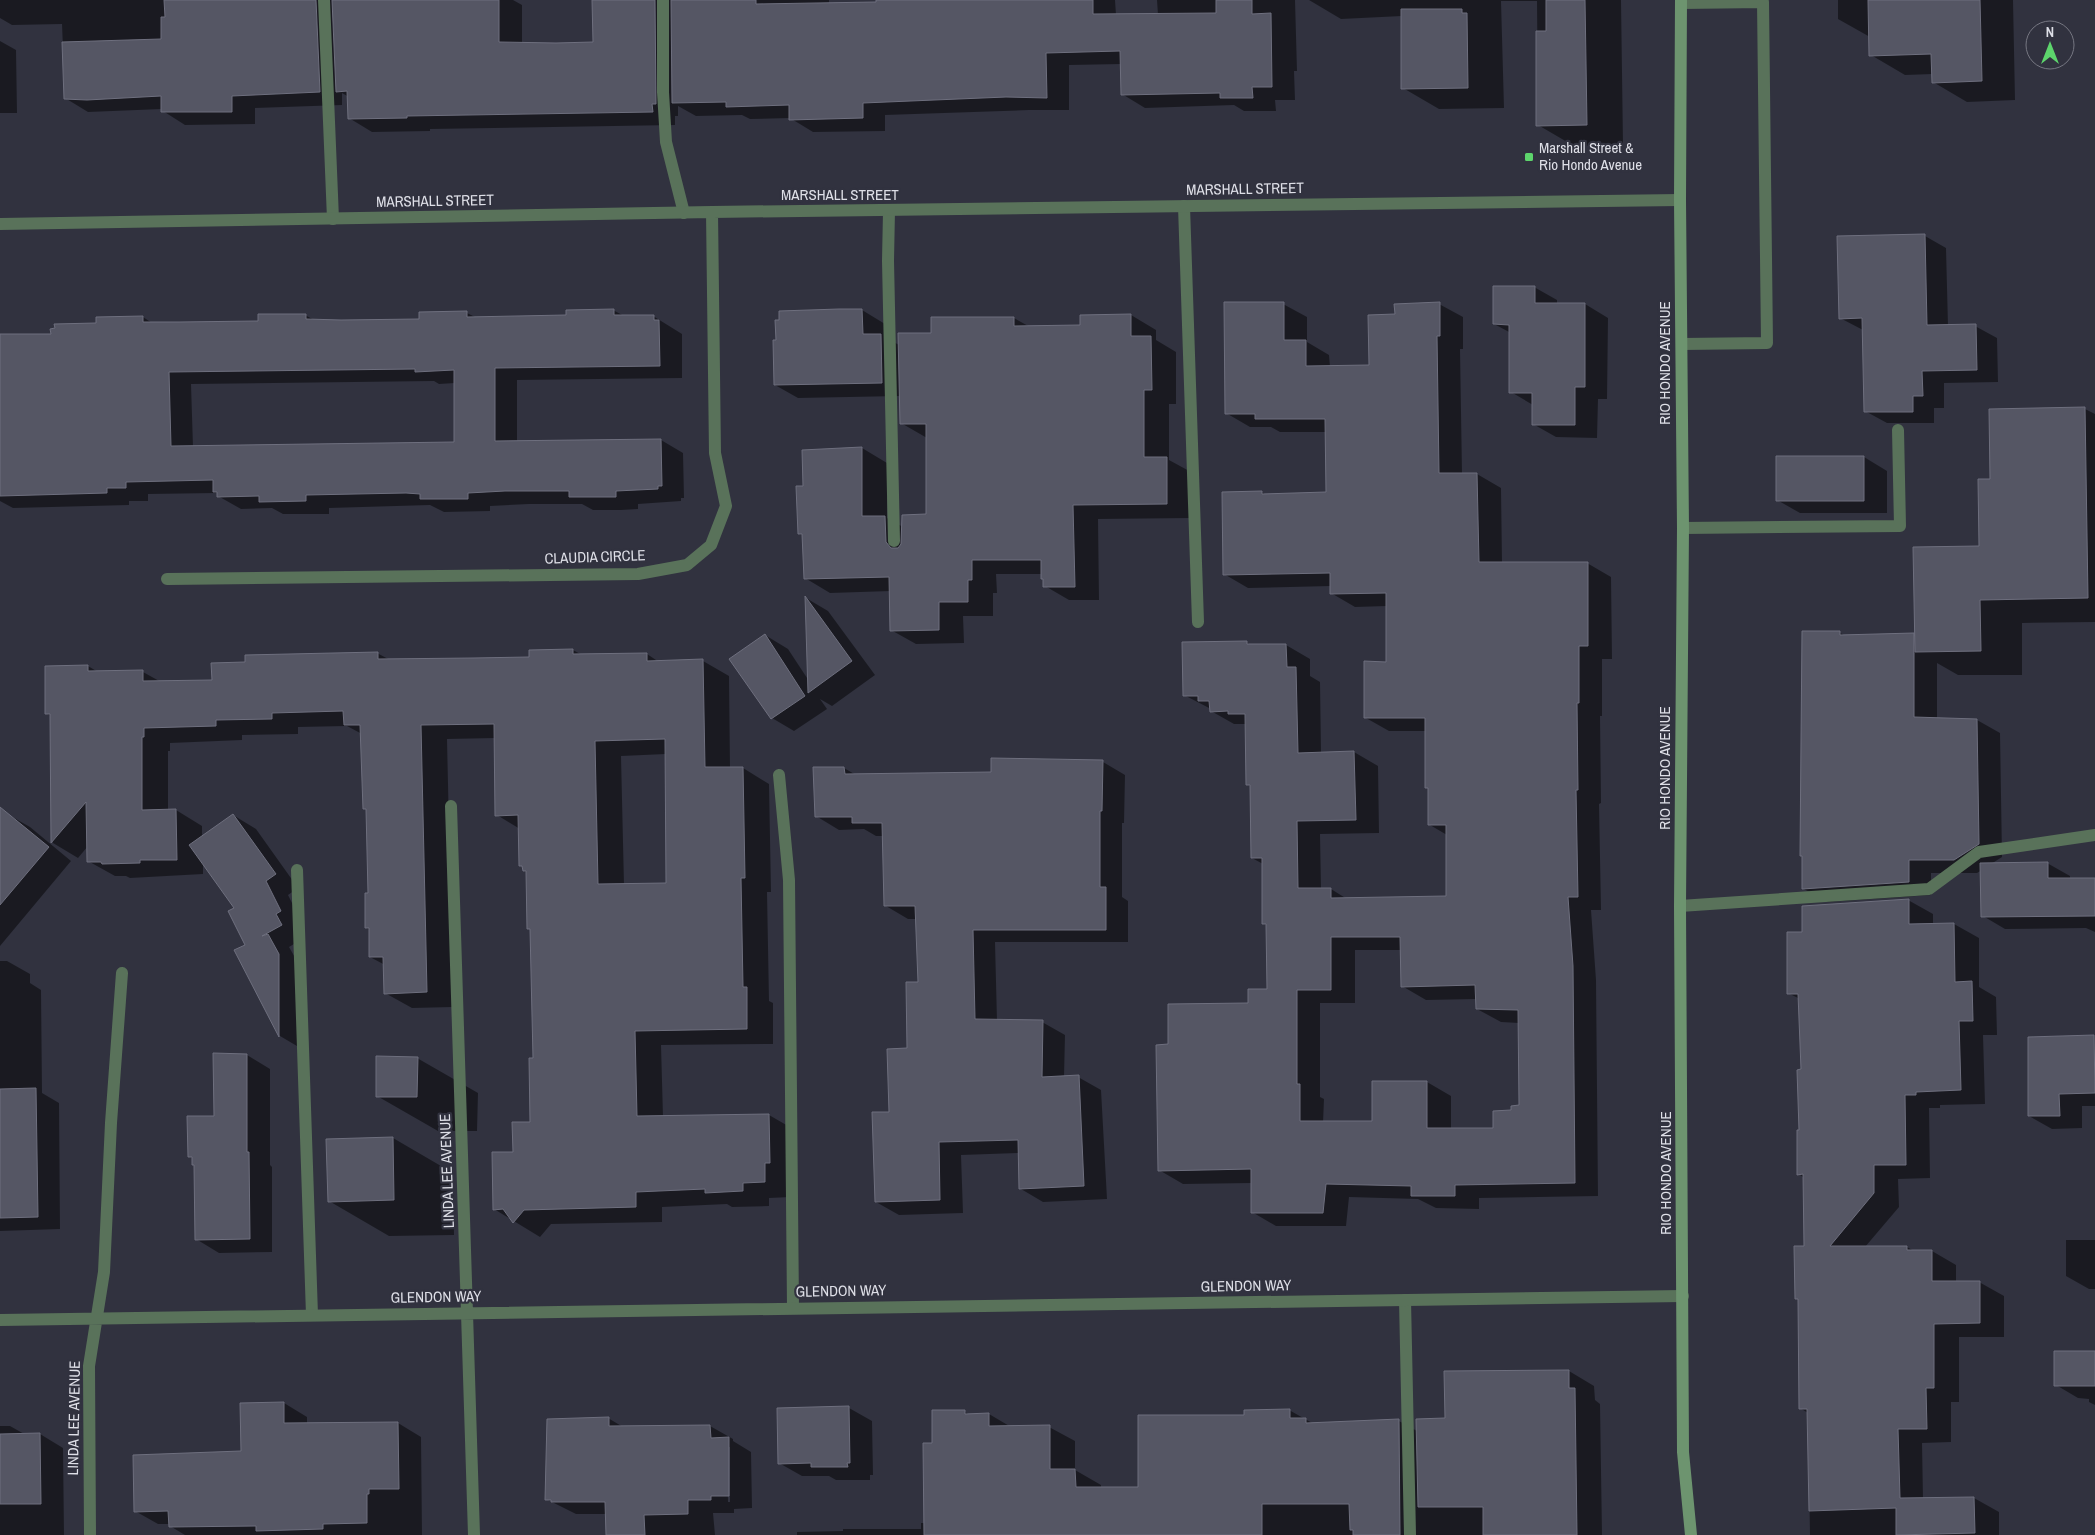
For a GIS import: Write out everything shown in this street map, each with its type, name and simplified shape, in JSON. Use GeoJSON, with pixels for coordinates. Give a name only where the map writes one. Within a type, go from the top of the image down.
{"type":"FeatureCollection","features":[{"type":"Feature","properties":{"kind":"street"},"geometry":{"type":"LineString","coordinates":[[324,0],[333,219]]}},
{"type":"Feature","properties":{"kind":"street"},"geometry":{"type":"LineString","coordinates":[[663,0],[663,92],[666,142],[684,213]]}},
{"type":"Feature","properties":{"kind":"street"},"geometry":{"type":"LineString","coordinates":[[1681,2],[1763,2],[1766,343],[1682,344]]}},
{"type":"Feature","properties":{"kind":"street","name":"RIO HONDO AVENUE"},"geometry":{"type":"LineString","coordinates":[[1681,2],[1682,528],[1680,906],[1683,1452],[1691,1535]]}},
{"type":"Feature","properties":{"kind":"street","name":"MARSHALL STREET"},"geometry":{"type":"LineString","coordinates":[[0,224],[712,212],[1680,200]]}},
{"type":"Feature","properties":{"kind":"street"},"geometry":{"type":"LineString","coordinates":[[1184,206],[1198,622]]}},
{"type":"Feature","properties":{"kind":"street"},"geometry":{"type":"LineString","coordinates":[[889,211],[888,261],[894,541]]}},
{"type":"Feature","properties":{"kind":"street","name":"CLAUDIA CIRCLE"},"geometry":{"type":"LineString","coordinates":[[167,579],[638,574],[687,565],[711,545],[726,506],[715,453],[712,212]]}},
{"type":"Feature","properties":{"kind":"street"},"geometry":{"type":"LineString","coordinates":[[1682,528],[1900,526],[1898,430]]}},
{"type":"Feature","properties":{"kind":"street"},"geometry":{"type":"LineString","coordinates":[[779,775],[788,880],[793,1308]]}},
{"type":"Feature","properties":{"kind":"street","name":"LINDA LEE AVENUE"},"geometry":{"type":"LineString","coordinates":[[452,806],[469,1313],[474,1535]]}},
{"type":"Feature","properties":{"kind":"street"},"geometry":{"type":"LineString","coordinates":[[1680,906],[1929,889],[1979,852],[2095,835]]}},
{"type":"Feature","properties":{"kind":"street"},"geometry":{"type":"LineString","coordinates":[[297,870],[312,1315]]}},
{"type":"Feature","properties":{"kind":"street","name":"LINDA LEE AVENUE"},"geometry":{"type":"LineString","coordinates":[[90,1535],[89,1366],[104,1272],[111,1123],[122,973]]}},
{"type":"Feature","properties":{"kind":"street","name":"GLENDON WAY"},"geometry":{"type":"LineString","coordinates":[[0,1320],[1682,1296]]}},
{"type":"Feature","properties":{"kind":"street"},"geometry":{"type":"LineString","coordinates":[[1405,1300],[1410,1535]]}},
{"type":"Feature","properties":{"kind":"building"},"geometry":{"type":"Polygon","coordinates":[[[164,0],[316,0],[320,92],[232,96],[232,112],[161,112],[161,96],[87,100],[64,99],[62,42],[161,39],[161,17],[165,17],[164,0]]]}},
{"type":"Feature","properties":{"kind":"building"},"geometry":{"type":"Polygon","coordinates":[[[332,0],[499,0],[499,42],[556,43],[593,42],[592,0],[655,0],[656,104],[652,104],[653,112],[407,116],[407,118],[348,119],[347,91],[336,92],[332,0]]]}},
{"type":"Feature","properties":{"kind":"building"},"geometry":{"type":"Polygon","coordinates":[[[671,0],[756,0],[756,4],[876,2],[876,0],[1093,0],[1093,14],[1216,13],[1216,0],[1252,0],[1252,14],[1271,13],[1272,87],[1252,87],[1253,98],[1220,98],[1220,93],[1121,95],[1120,51],[1046,53],[1047,98],[1006,97],[863,103],[863,118],[789,120],[789,105],[726,107],[726,102],[672,103],[671,0]]]}},
{"type":"Feature","properties":{"kind":"building"},"geometry":{"type":"Polygon","coordinates":[[[1546,0],[1585,0],[1587,125],[1536,126],[1536,31],[1546,31],[1546,0]]]}},
{"type":"Feature","properties":{"kind":"building"},"geometry":{"type":"Polygon","coordinates":[[[1868,0],[1980,0],[1982,81],[1932,83],[1931,54],[1869,56],[1868,0]]]}},
{"type":"Feature","properties":{"kind":"building"},"geometry":{"type":"Polygon","coordinates":[[[1401,9],[1462,9],[1462,13],[1467,13],[1468,88],[1401,89],[1401,9]]]}},
{"type":"Feature","properties":{"kind":"building"},"geometry":{"type":"Polygon","coordinates":[[[1925,234],[1927,325],[1976,324],[1977,370],[1922,371],[1923,396],[1913,396],[1913,412],[1864,412],[1862,318],[1839,319],[1837,236],[1925,234]]]}},
{"type":"Feature","properties":{"kind":"building"},"geometry":{"type":"Polygon","coordinates":[[[1493,286],[1535,286],[1535,303],[1585,303],[1585,387],[1575,387],[1575,425],[1532,425],[1532,393],[1509,393],[1509,325],[1493,324],[1493,286]]]}},
{"type":"Feature","properties":{"kind":"building"},"geometry":{"type":"Polygon","coordinates":[[[1224,302],[1284,302],[1284,340],[1306,340],[1306,366],[1369,365],[1368,315],[1395,314],[1394,304],[1440,302],[1440,336],[1437,336],[1439,473],[1477,473],[1479,562],[1588,562],[1588,646],[1579,646],[1579,703],[1577,703],[1578,897],[1568,897],[1573,966],[1575,1183],[1455,1185],[1455,1196],[1411,1196],[1411,1186],[1326,1184],[1323,1213],[1251,1213],[1251,1169],[1158,1171],[1156,1045],[1168,1044],[1168,1004],[1248,1003],[1248,989],[1267,989],[1266,924],[1262,924],[1262,858],[1251,858],[1250,785],[1246,785],[1245,714],[1228,714],[1228,711],[1210,712],[1209,701],[1198,701],[1198,696],[1183,696],[1182,642],[1247,641],[1247,644],[1286,644],[1287,667],[1296,667],[1298,753],[1354,751],[1356,820],[1297,821],[1298,888],[1331,888],[1331,898],[1446,896],[1446,825],[1428,825],[1428,788],[1425,788],[1425,718],[1364,718],[1364,661],[1386,662],[1386,593],[1330,594],[1330,573],[1223,575],[1222,492],[1262,491],[1262,494],[1326,492],[1325,419],[1255,419],[1255,414],[1225,414],[1224,302]],[[1331,937],[1331,990],[1297,990],[1297,1084],[1300,1084],[1300,1121],[1372,1121],[1372,1081],[1427,1081],[1427,1128],[1493,1128],[1493,1111],[1511,1110],[1511,1106],[1519,1105],[1518,1010],[1476,1009],[1475,985],[1401,987],[1400,937],[1331,937]]]}},
{"type":"Feature","properties":{"kind":"building"},"geometry":{"type":"Polygon","coordinates":[[[614,309],[614,315],[654,315],[654,320],[659,320],[660,366],[495,368],[495,441],[661,439],[662,486],[658,486],[658,489],[616,491],[616,497],[569,497],[569,491],[505,491],[468,493],[468,499],[420,499],[420,494],[406,493],[306,495],[306,501],[259,502],[259,496],[217,497],[217,492],[213,492],[213,480],[126,482],[126,488],[107,488],[107,493],[0,496],[0,334],[51,334],[50,329],[55,328],[54,324],[96,323],[96,317],[143,316],[143,322],[258,321],[258,314],[306,314],[306,319],[419,319],[419,312],[467,311],[467,317],[566,315],[566,310],[614,309]],[[415,369],[169,372],[171,446],[454,442],[454,370],[415,372],[415,369]]]}},
{"type":"Feature","properties":{"kind":"building"},"geometry":{"type":"Polygon","coordinates":[[[862,309],[863,334],[881,334],[882,383],[774,385],[773,340],[776,340],[775,320],[779,320],[779,311],[862,309]]]}},
{"type":"Feature","properties":{"kind":"building"},"geometry":{"type":"Polygon","coordinates":[[[1131,314],[1131,336],[1151,336],[1152,390],[1144,390],[1144,457],[1167,457],[1167,504],[1073,505],[1075,587],[1043,587],[1041,560],[972,560],[972,580],[968,580],[968,602],[939,602],[939,630],[890,631],[889,577],[804,579],[802,534],[798,534],[796,486],[803,486],[802,450],[862,447],[862,516],[885,516],[886,542],[891,548],[898,548],[901,544],[902,515],[926,514],[926,424],[900,424],[898,333],[931,333],[931,317],[1014,317],[1014,326],[1080,325],[1080,315],[1131,314]]]}},
{"type":"Feature","properties":{"kind":"building"},"geometry":{"type":"Polygon","coordinates":[[[2085,407],[2088,598],[1980,600],[1981,651],[1915,652],[1913,547],[1979,546],[1978,479],[1990,479],[1989,409],[2085,407]]]}},
{"type":"Feature","properties":{"kind":"building"},"geometry":{"type":"Polygon","coordinates":[[[1776,456],[1864,456],[1864,501],[1776,501],[1776,456]]]}},
{"type":"Feature","properties":{"kind":"building"},"geometry":{"type":"Polygon","coordinates":[[[805,596],[852,661],[808,693],[805,596]]]}},
{"type":"Feature","properties":{"kind":"building"},"geometry":{"type":"Polygon","coordinates":[[[1802,631],[1840,631],[1840,635],[1914,633],[1914,717],[1977,719],[1979,844],[1954,860],[1909,860],[1909,882],[1802,889],[1802,856],[1800,856],[1802,631]]]}},
{"type":"Feature","properties":{"kind":"building"},"geometry":{"type":"Polygon","coordinates":[[[765,634],[805,696],[771,719],[729,659],[765,634]]]}},
{"type":"Feature","properties":{"kind":"building"},"geometry":{"type":"Polygon","coordinates":[[[573,649],[573,654],[647,653],[647,661],[703,659],[705,767],[743,767],[745,878],[741,878],[743,987],[747,987],[747,1029],[635,1031],[637,1116],[769,1114],[770,1163],[765,1163],[765,1182],[743,1183],[743,1191],[705,1193],[705,1189],[636,1192],[636,1207],[524,1210],[513,1223],[503,1209],[493,1210],[492,1152],[513,1152],[512,1122],[530,1122],[529,1058],[533,1058],[530,929],[527,929],[526,871],[523,871],[522,866],[519,866],[518,815],[495,816],[494,724],[421,725],[427,992],[384,994],[383,957],[369,957],[369,928],[365,928],[365,893],[368,893],[366,809],[363,809],[360,725],[344,725],[343,711],[272,713],[272,719],[216,720],[216,726],[144,728],[144,737],[142,737],[142,810],[176,809],[177,860],[140,860],[140,863],[102,864],[101,862],[87,862],[86,802],[51,843],[50,714],[45,714],[45,666],[88,665],[88,671],[143,670],[143,681],[212,680],[211,663],[245,662],[245,655],[378,652],[378,659],[473,658],[529,657],[529,650],[573,649]],[[665,739],[595,741],[598,884],[666,883],[665,739]]]}},
{"type":"Feature","properties":{"kind":"building"},"geometry":{"type":"Polygon","coordinates":[[[991,758],[1103,760],[1102,811],[1100,811],[1100,887],[1106,887],[1106,930],[973,930],[975,1019],[1043,1020],[1042,1077],[1079,1075],[1084,1186],[1019,1189],[1018,1140],[939,1142],[940,1200],[875,1202],[872,1112],[889,1112],[887,1049],[907,1048],[906,982],[918,982],[915,906],[884,906],[882,823],[852,823],[852,817],[815,817],[813,767],[844,767],[845,774],[991,772],[991,758]]]}},
{"type":"Feature","properties":{"kind":"building"},"geometry":{"type":"Polygon","coordinates":[[[0,807],[49,847],[0,905],[0,807]]]}},
{"type":"Feature","properties":{"kind":"building"},"geometry":{"type":"Polygon","coordinates":[[[233,814],[276,874],[266,881],[281,911],[276,914],[282,925],[262,936],[268,934],[279,954],[279,1037],[234,950],[245,945],[228,911],[234,908],[189,845],[233,814]]]}},
{"type":"Feature","properties":{"kind":"building"},"geometry":{"type":"Polygon","coordinates":[[[2048,862],[2048,878],[2095,878],[2095,916],[1981,917],[1980,863],[2048,862]]]}},
{"type":"Feature","properties":{"kind":"building"},"geometry":{"type":"Polygon","coordinates":[[[1909,899],[1909,924],[1954,923],[1955,982],[1972,981],[1973,1021],[1959,1021],[1961,1090],[1916,1092],[1916,1095],[1905,1095],[1906,1165],[1874,1165],[1874,1193],[1830,1246],[1907,1246],[1907,1250],[1932,1250],[1932,1281],[1980,1281],[1980,1323],[1934,1324],[1934,1388],[1926,1388],[1927,1429],[1898,1429],[1900,1498],[1974,1497],[1975,1533],[1896,1535],[1896,1508],[1809,1511],[1807,1409],[1799,1409],[1798,1299],[1795,1299],[1794,1246],[1804,1246],[1803,1174],[1797,1175],[1797,1130],[1799,1130],[1797,1070],[1801,1069],[1798,994],[1787,994],[1787,932],[1802,932],[1802,906],[1909,899]]]}},
{"type":"Feature","properties":{"kind":"building"},"geometry":{"type":"Polygon","coordinates":[[[2094,1035],[2095,1093],[2059,1094],[2060,1116],[2028,1116],[2028,1037],[2094,1035]]]}},
{"type":"Feature","properties":{"kind":"building"},"geometry":{"type":"Polygon","coordinates":[[[213,1053],[247,1054],[247,1152],[249,1152],[250,1239],[195,1240],[194,1165],[192,1165],[192,1157],[188,1157],[187,1116],[214,1116],[213,1053]]]}},
{"type":"Feature","properties":{"kind":"building"},"geometry":{"type":"Polygon","coordinates":[[[376,1056],[418,1057],[417,1097],[376,1097],[376,1056]]]}},
{"type":"Feature","properties":{"kind":"building"},"geometry":{"type":"Polygon","coordinates":[[[36,1088],[38,1217],[0,1218],[0,1089],[36,1088]]]}},
{"type":"Feature","properties":{"kind":"building"},"geometry":{"type":"Polygon","coordinates":[[[393,1137],[394,1200],[328,1202],[326,1139],[393,1137]]]}},
{"type":"Feature","properties":{"kind":"building"},"geometry":{"type":"Polygon","coordinates":[[[2054,1351],[2095,1351],[2095,1386],[2054,1386],[2054,1351]]]}},
{"type":"Feature","properties":{"kind":"building"},"geometry":{"type":"Polygon","coordinates":[[[1569,1370],[1569,1388],[1575,1388],[1577,1535],[1483,1535],[1483,1507],[1418,1507],[1416,1419],[1445,1418],[1444,1371],[1569,1370]]]}},
{"type":"Feature","properties":{"kind":"building"},"geometry":{"type":"Polygon","coordinates":[[[284,1402],[284,1423],[398,1422],[399,1489],[369,1489],[369,1494],[367,1494],[367,1523],[323,1524],[323,1529],[256,1531],[256,1526],[169,1527],[168,1511],[134,1512],[133,1455],[241,1451],[240,1403],[284,1402]]]}},
{"type":"Feature","properties":{"kind":"building"},"geometry":{"type":"Polygon","coordinates":[[[849,1406],[850,1463],[847,1463],[848,1467],[811,1467],[811,1463],[778,1464],[777,1408],[849,1406]]]}},
{"type":"Feature","properties":{"kind":"building"},"geometry":{"type":"Polygon","coordinates":[[[1290,1409],[1290,1418],[1306,1418],[1306,1423],[1399,1419],[1400,1535],[1353,1535],[1353,1530],[1350,1530],[1349,1504],[1262,1504],[1262,1535],[924,1535],[923,1443],[932,1443],[932,1410],[965,1410],[965,1414],[989,1413],[989,1426],[1050,1425],[1050,1469],[1075,1469],[1076,1487],[1138,1487],[1138,1415],[1244,1415],[1244,1410],[1290,1409]]]}},
{"type":"Feature","properties":{"kind":"building"},"geometry":{"type":"Polygon","coordinates":[[[609,1417],[609,1426],[710,1425],[711,1438],[729,1437],[729,1496],[711,1496],[711,1500],[688,1500],[688,1514],[644,1515],[645,1535],[606,1535],[605,1502],[551,1502],[551,1500],[545,1500],[547,1419],[609,1417]]]}},
{"type":"Feature","properties":{"kind":"building"},"geometry":{"type":"Polygon","coordinates":[[[40,1433],[41,1504],[0,1504],[0,1434],[40,1433]]]}},
{"type":"Feature","properties":{"kind":"place","name":"Marshall Street & Rio Hondo Avenue"},"geometry":{"type":"Point","coordinates":[1529,157]}}]}
